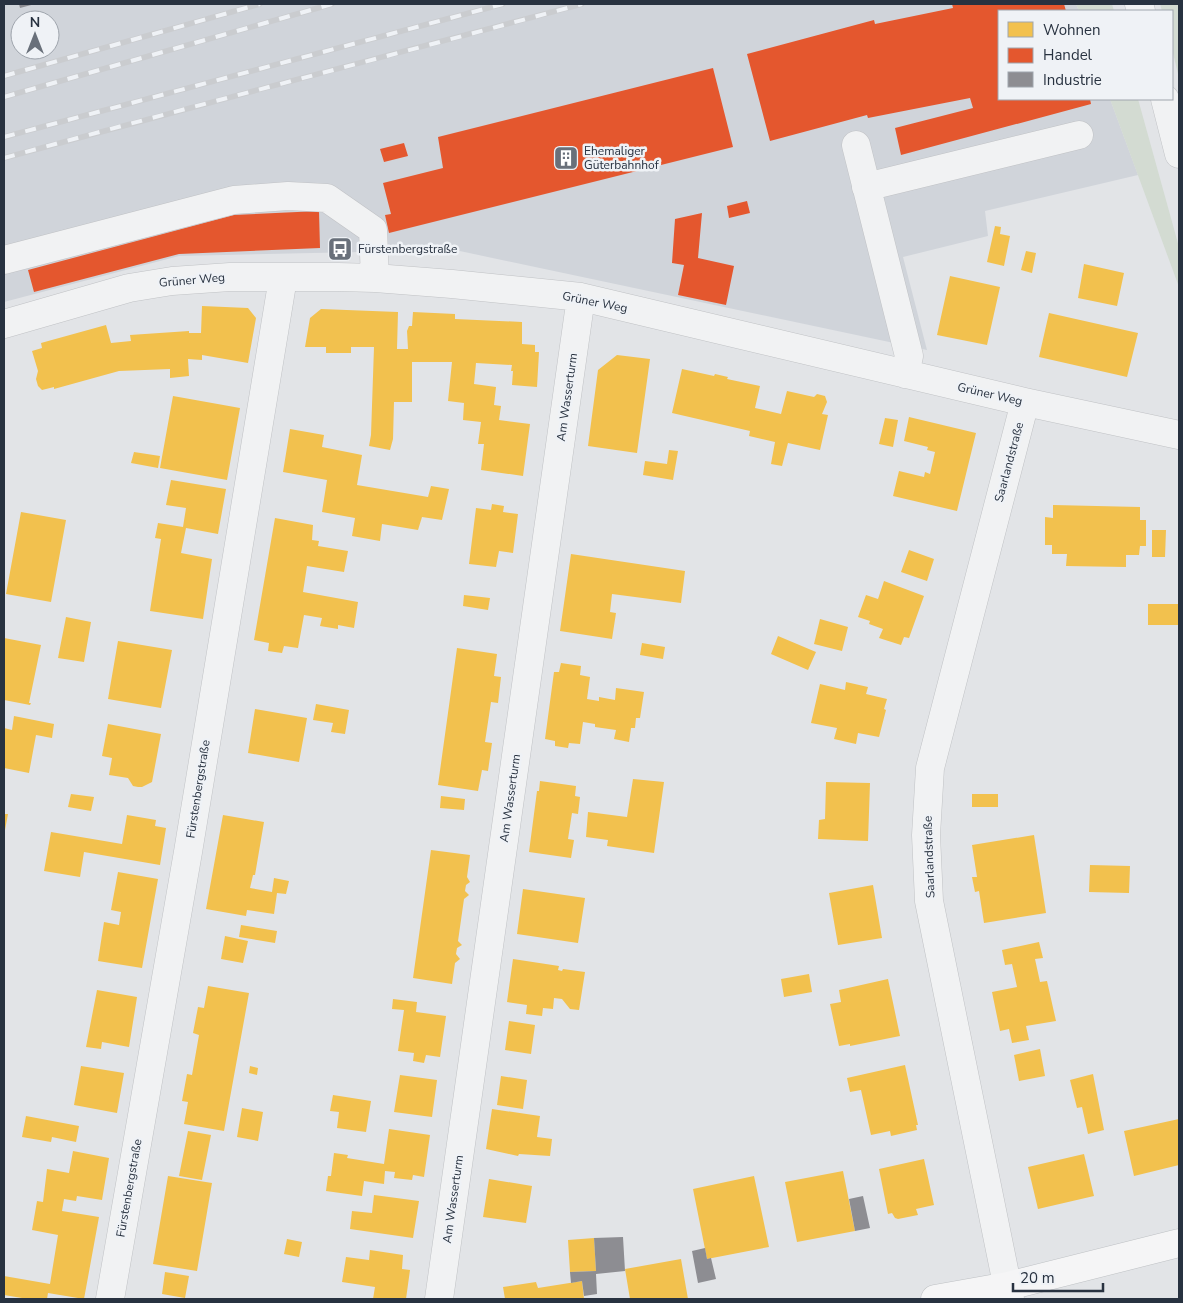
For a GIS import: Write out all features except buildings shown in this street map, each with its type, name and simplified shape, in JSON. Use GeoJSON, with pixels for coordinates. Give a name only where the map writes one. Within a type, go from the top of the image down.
{"type":"FeatureCollection","features":[{"type":"Feature","properties":{"kind":"main road"},"geometry":{"type":"LineString","coordinates":[[935,1299],[1009,1293],[1179,1243]]}},
{"type":"Feature","properties":{"kind":"street"},"geometry":{"type":"LineString","coordinates":[[1165,100],[1179,154]]}},
{"type":"Feature","properties":{"kind":"street"},"geometry":{"type":"LineString","coordinates":[[866,186],[1079,135]]}},
{"type":"Feature","properties":{"kind":"street"},"geometry":{"type":"LineString","coordinates":[[856,145],[909,356],[905,374]]}},
{"type":"Feature","properties":{"kind":"street"},"geometry":{"type":"LineString","coordinates":[[4,260],[234,200],[288,196],[327,198],[373,230],[376,278]]}},
{"type":"Feature","properties":{"kind":"street","name":"Grüner Weg"},"geometry":{"type":"LineString","coordinates":[[4,324],[129,288],[172,281],[230,277],[376,278],[581,297],[1025,402],[1179,435]]}},
{"type":"Feature","properties":{"kind":"street","name":"Fürstenbergstraße"},"geometry":{"type":"LineString","coordinates":[[110,1299],[186,862],[283,278]]}},
{"type":"Feature","properties":{"kind":"street","name":"Am Wasserturm"},"geometry":{"type":"LineString","coordinates":[[439,1299],[581,297]]}},
{"type":"Feature","properties":{"kind":"street","name":"Saarlandstraße"},"geometry":{"type":"LineString","coordinates":[[1009,1293],[929,901],[926,835],[930,768],[1025,402]]}},
{"type":"Feature","properties":{"kind":"shaded area"},"geometry":{"type":"Polygon","coordinates":[[[4,4],[1076,4],[1079,10],[998,10],[998,100],[1110,100],[1138,175],[985,211],[988,236],[903,257],[927,350],[455,250],[179,256],[4,302],[4,4]]]}},
{"type":"Feature","properties":{"kind":"shaded area"},"geometry":{"type":"Polygon","coordinates":[[[1076,4],[1112,4],[1114,10],[1079,10],[1076,4]]]}},
{"type":"Feature","properties":{"kind":"shaded area"},"geometry":{"type":"Polygon","coordinates":[[[1160,4],[1179,4],[1179,78],[1173,53],[1173,10],[1162,10],[1160,4]]]}},
{"type":"Feature","properties":{"kind":"shaded area"},"geometry":{"type":"Polygon","coordinates":[[[1110,100],[1138,100],[1179,247],[1179,287],[1110,100]]]}},
{"type":"Feature","properties":{"kind":"railway"},"geometry":{"type":"LineString","coordinates":[[4,76],[260,4]]}},
{"type":"Feature","properties":{"kind":"railway"},"geometry":{"type":"LineString","coordinates":[[4,97],[332,4]]}},
{"type":"Feature","properties":{"kind":"railway"},"geometry":{"type":"LineString","coordinates":[[4,137],[503,4]]}},
{"type":"Feature","properties":{"kind":"railway"},"geometry":{"type":"LineString","coordinates":[[4,158],[582,4]]}},
{"type":"Feature","properties":{"kind":"place","name":"Ehemaliger Güterbahnhof"},"geometry":{"type":"Point","coordinates":[566,158]}},
{"type":"Feature","properties":{"kind":"place","name":"Fürstenbergstraße"},"geometry":{"type":"Point","coordinates":[340,249]}}]}
